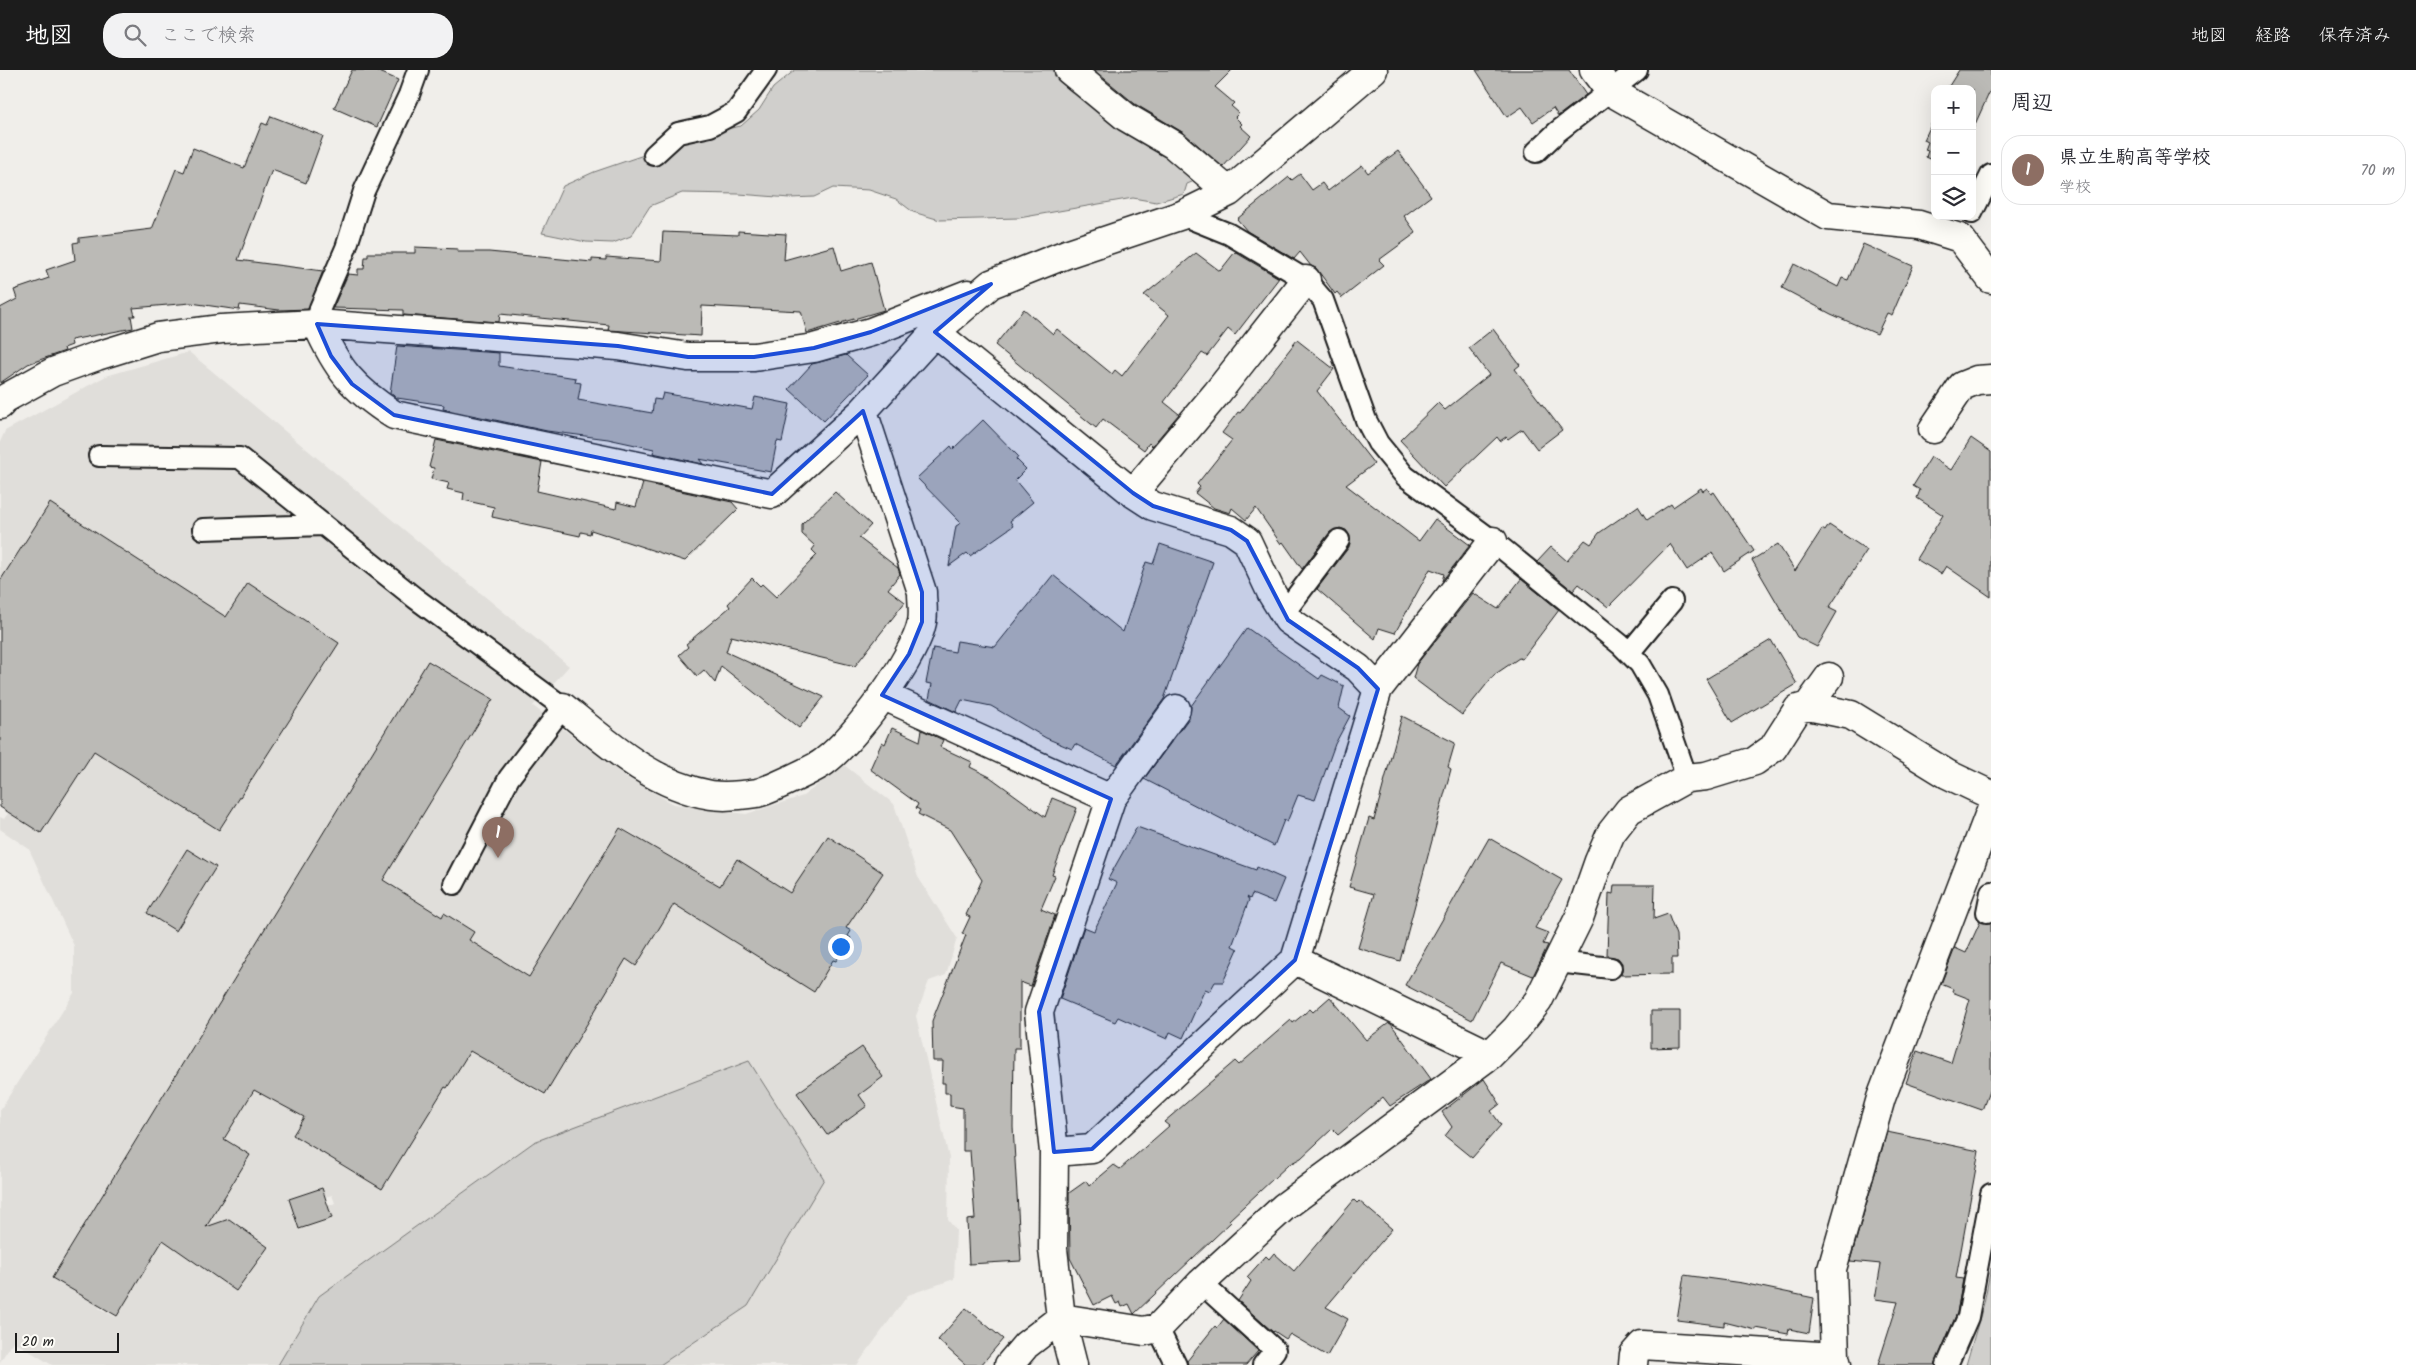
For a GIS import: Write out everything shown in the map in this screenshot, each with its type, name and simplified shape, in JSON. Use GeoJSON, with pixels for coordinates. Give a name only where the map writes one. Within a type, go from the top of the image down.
{"type":"FeatureCollection","features":[{"type":"Feature","properties":{"kind":"street"},"geometry":{"type":"LineString","coordinates":[[1069,70],[1126,117],[1174,144],[1229,192]]}},
{"type":"Feature","properties":{"kind":"street"},"geometry":{"type":"LineString","coordinates":[[0,405],[6,398],[53,372],[158,337],[221,329],[317,324],[618,346],[688,357],[754,357],[814,348],[871,332],[1069,253],[1182,215],[1229,192],[1373,70]]}},
{"type":"Feature","properties":{"kind":"street"},"geometry":{"type":"LineString","coordinates":[[1602,80],[1828,216],[1919,225],[1968,222],[1991,279]]}},
{"type":"Feature","properties":{"kind":"street"},"geometry":{"type":"LineString","coordinates":[[1133,493],[1217,393],[1306,280]]}},
{"type":"Feature","properties":{"kind":"street"},"geometry":{"type":"LineString","coordinates":[[317,324],[331,356],[352,384],[394,415],[772,494],[862,411],[935,332],[991,284]]}},
{"type":"Feature","properties":{"kind":"street"},"geometry":{"type":"LineString","coordinates":[[935,332],[1133,493],[1153,506],[1232,530],[1247,542],[1288,620],[1358,668],[1378,689]]}},
{"type":"Feature","properties":{"kind":"street"},"geometry":{"type":"LineString","coordinates":[[1933,429],[1962,386],[1977,380],[1991,379]]}},
{"type":"Feature","properties":{"kind":"street"},"geometry":{"type":"LineString","coordinates":[[562,707],[633,764],[674,784],[712,795],[758,793],[825,762],[858,728],[882,695],[909,654],[922,622],[922,592],[862,411]]}},
{"type":"Feature","properties":{"kind":"street"},"geometry":{"type":"LineString","coordinates":[[1054,1152],[1092,1148],[1295,960],[1378,689],[1493,541]]}},
{"type":"Feature","properties":{"kind":"street"},"geometry":{"type":"LineString","coordinates":[[1808,706],[1829,677]]}},
{"type":"Feature","properties":{"kind":"street"},"geometry":{"type":"LineString","coordinates":[[882,695],[1111,799]]}},
{"type":"Feature","properties":{"kind":"street"},"geometry":{"type":"LineString","coordinates":[[1009,1365],[1026,1345],[1061,1318],[1144,1331],[1158,1328],[1201,1283],[1284,1207],[1490,1055],[1516,1029],[1538,1001],[1579,918],[1599,860],[1611,833],[1629,810],[1687,778],[1706,776],[1755,761],[1772,748],[1798,709],[1808,706],[1851,715],[1947,774],[1991,795]]}},
{"type":"Feature","properties":{"kind":"street"},"geometry":{"type":"LineString","coordinates":[[1073,1365],[1061,1318],[1053,1249],[1054,1152],[1038,1012],[1111,799],[1176,709]]}},
{"type":"Feature","properties":{"kind":"street"},"geometry":{"type":"LineString","coordinates":[[1633,1365],[1634,1354],[1642,1345],[1836,1361],[1832,1269],[1878,1108],[1991,810]]}},
{"type":"Feature","properties":{"kind":"street"},"geometry":{"type":"LineString","coordinates":[[1295,960],[1490,1055]]}},
{"type":"Feature","properties":{"kind":"lane"},"geometry":{"type":"LineString","coordinates":[[317,324],[320,308],[346,248],[364,191],[409,95],[418,70]]}},
{"type":"Feature","properties":{"kind":"lane"},"geometry":{"type":"LineString","coordinates":[[654,155],[678,133],[710,126],[736,112],[766,70]]}},
{"type":"Feature","properties":{"kind":"lane"},"geometry":{"type":"LineString","coordinates":[[1536,152],[1602,80],[1637,70]]}},
{"type":"Feature","properties":{"kind":"lane"},"geometry":{"type":"LineString","coordinates":[[1968,222],[1991,175]]}},
{"type":"Feature","properties":{"kind":"lane"},"geometry":{"type":"LineString","coordinates":[[1182,215],[1229,234],[1306,280],[1323,300],[1366,420],[1378,443],[1405,476],[1493,541],[1629,652],[1640,664],[1658,695],[1687,778]]}},
{"type":"Feature","properties":{"kind":"lane"},"geometry":{"type":"LineString","coordinates":[[99,456],[240,458],[415,598],[562,707],[509,778],[454,884]]}},
{"type":"Feature","properties":{"kind":"lane"},"geometry":{"type":"LineString","coordinates":[[203,530],[324,525]]}},
{"type":"Feature","properties":{"kind":"lane"},"geometry":{"type":"LineString","coordinates":[[1284,613],[1339,540]]}},
{"type":"Feature","properties":{"kind":"lane"},"geometry":{"type":"LineString","coordinates":[[1629,652],[1672,601]]}},
{"type":"Feature","properties":{"kind":"lane"},"geometry":{"type":"LineString","coordinates":[[1987,912],[1991,892]]}},
{"type":"Feature","properties":{"kind":"lane"},"geometry":{"type":"LineString","coordinates":[[1557,962],[1611,968]]}},
{"type":"Feature","properties":{"kind":"lane"},"geometry":{"type":"LineString","coordinates":[[1947,1365],[1968,1317],[1991,1194]]}},
{"type":"Feature","properties":{"kind":"lane"},"geometry":{"type":"LineString","coordinates":[[1201,1283],[1275,1350],[1263,1365]]}},
{"type":"Feature","properties":{"kind":"lane"},"geometry":{"type":"LineString","coordinates":[[1158,1328],[1176,1365]]}},
{"type":"Feature","properties":{"kind":"highlighted area"},"geometry":{"type":"Polygon","coordinates":[[[991,284],[935,332],[1133,493],[1153,506],[1231,530],[1247,541],[1288,620],[1358,668],[1378,689],[1295,960],[1092,1149],[1054,1152],[1039,1012],[1111,799],[882,695],[909,654],[922,622],[922,592],[863,411],[772,494],[394,415],[352,384],[331,356],[317,324],[618,346],[688,357],[754,357],[814,348],[871,332],[991,284]]]}},
{"type":"Feature","properties":{"kind":"shaded area"},"geometry":{"type":"Polygon","coordinates":[[[795,70],[1054,70],[1109,114],[1202,178],[1187,184],[1184,194],[1156,202],[1133,198],[1019,218],[940,220],[913,212],[896,199],[869,190],[833,188],[814,197],[790,198],[739,194],[682,193],[650,206],[631,236],[613,243],[586,242],[542,233],[563,186],[594,172],[711,132],[741,126],[759,110],[773,88],[795,70]]]}},
{"type":"Feature","properties":{"kind":"shaded area"},"geometry":{"type":"Polygon","coordinates":[[[189,352],[569,666],[533,706],[626,777],[674,804],[746,814],[803,796],[844,765],[894,804],[918,877],[957,938],[946,975],[929,981],[916,1016],[949,1158],[948,1220],[956,1230],[954,1279],[908,1295],[857,1365],[660,1365],[748,1306],[319,1295],[278,1365],[52,1365],[13,1341],[0,1362],[0,1110],[74,993],[74,946],[29,849],[0,829],[0,817],[4,819],[9,812],[41,833],[194,597],[0,581],[0,442],[5,431],[106,376],[189,352]],[[248,583],[125,771],[219,830],[338,643],[248,583]],[[429,660],[52,1278],[100,1304],[99,1308],[116,1317],[492,700],[442,671],[443,669],[429,660]],[[620,827],[481,1057],[530,1083],[528,1086],[544,1095],[626,959],[637,965],[654,936],[635,835],[620,827]],[[828,836],[815,856],[839,872],[883,873],[828,836]],[[187,849],[147,913],[176,931],[216,867],[187,849]],[[737,860],[700,920],[814,992],[819,984],[814,981],[828,958],[836,961],[851,938],[848,936],[851,931],[737,860]],[[444,913],[440,920],[469,939],[474,932],[444,913]],[[406,1035],[330,1158],[382,1189],[445,1087],[448,1088],[458,1071],[406,1035]],[[329,1047],[291,1110],[318,1126],[329,1047]],[[862,1047],[797,1093],[827,1135],[867,1106],[859,1095],[883,1077],[862,1047]],[[302,1119],[293,1135],[306,1143],[315,1127],[302,1119]],[[322,1188],[289,1199],[299,1229],[332,1218],[328,1206],[335,1203],[332,1195],[325,1197],[322,1188]],[[267,1247],[199,1265],[237,1291],[267,1247]]]}},
{"type":"Feature","properties":{"kind":"shaded area"},"geometry":{"type":"Polygon","coordinates":[[[749,1061],[824,1179],[748,1306],[660,1365],[278,1365],[319,1296],[534,1142],[749,1061]]]}},
{"type":"Feature","properties":{"kind":"shaded area"},"geometry":{"type":"Polygon","coordinates":[[[1991,1268],[1991,1365],[1966,1365],[1984,1303],[1991,1268]]]}},
{"type":"Feature","properties":{"kind":"building"},"geometry":{"type":"Polygon","coordinates":[[[352,70],[375,70],[398,80],[377,127],[334,108],[352,70]]]}},
{"type":"Feature","properties":{"kind":"building"},"geometry":{"type":"Polygon","coordinates":[[[1094,70],[1232,70],[1215,87],[1234,103],[1231,106],[1239,113],[1235,117],[1242,124],[1240,126],[1251,136],[1223,167],[1184,133],[1135,104],[1094,70]]]}},
{"type":"Feature","properties":{"kind":"building"},"geometry":{"type":"Polygon","coordinates":[[[1476,70],[1569,70],[1586,95],[1558,116],[1553,108],[1533,122],[1522,107],[1507,117],[1476,70]]]}},
{"type":"Feature","properties":{"kind":"building"},"geometry":{"type":"Polygon","coordinates":[[[1959,70],[1991,70],[1991,89],[1976,122],[1976,85],[1950,85],[1959,70]]]}},
{"type":"Feature","properties":{"kind":"building"},"geometry":{"type":"Polygon","coordinates":[[[271,116],[323,136],[306,183],[272,170],[238,260],[323,271],[308,309],[279,310],[240,305],[239,310],[191,303],[133,308],[135,316],[131,316],[133,328],[71,340],[72,345],[64,348],[65,351],[28,364],[0,383],[0,308],[17,299],[14,290],[49,278],[46,270],[75,260],[73,243],[79,242],[79,238],[152,229],[176,169],[184,172],[193,148],[244,168],[262,123],[267,125],[271,116]]]}},
{"type":"Feature","properties":{"kind":"building"},"geometry":{"type":"Polygon","coordinates":[[[1931,125],[1931,159],[1926,157],[1928,151],[1925,150],[1928,142],[1924,140],[1931,125]]]}},
{"type":"Feature","properties":{"kind":"building"},"geometry":{"type":"Polygon","coordinates":[[[1398,151],[1431,196],[1404,216],[1416,233],[1379,260],[1384,265],[1342,298],[1337,292],[1335,294],[1316,268],[1311,266],[1300,252],[1294,259],[1247,231],[1237,219],[1289,177],[1292,180],[1300,174],[1312,190],[1322,183],[1328,191],[1362,165],[1368,173],[1398,151]]]}},
{"type":"Feature","properties":{"kind":"building"},"geometry":{"type":"Polygon","coordinates":[[[738,231],[786,234],[784,260],[834,246],[841,271],[871,262],[884,310],[807,333],[801,311],[702,306],[701,336],[608,330],[609,325],[500,314],[499,322],[403,315],[403,310],[333,308],[348,274],[358,275],[358,269],[364,269],[365,257],[368,257],[368,253],[415,253],[415,247],[458,249],[457,252],[489,252],[592,262],[592,259],[606,260],[606,257],[661,261],[663,232],[738,235],[738,231]]]}},
{"type":"Feature","properties":{"kind":"building"},"geometry":{"type":"Polygon","coordinates":[[[1863,244],[1913,266],[1892,315],[1887,313],[1877,334],[1831,314],[1782,288],[1794,264],[1838,287],[1842,278],[1848,280],[1863,244]]]}},
{"type":"Feature","properties":{"kind":"building"},"geometry":{"type":"Polygon","coordinates":[[[1235,252],[1279,278],[1235,335],[1228,329],[1207,356],[1202,353],[1164,402],[1179,414],[1152,446],[1149,443],[1144,450],[1103,419],[1096,428],[995,345],[1024,309],[1053,334],[1057,329],[1112,374],[1115,370],[1122,376],[1169,315],[1144,295],[1196,253],[1220,271],[1235,252]]]}},
{"type":"Feature","properties":{"kind":"building"},"geometry":{"type":"Polygon","coordinates":[[[1493,329],[1520,365],[1515,369],[1562,430],[1537,449],[1522,429],[1508,439],[1506,437],[1500,441],[1497,437],[1444,487],[1400,440],[1438,403],[1445,410],[1489,375],[1469,348],[1493,329]]]}},
{"type":"Feature","properties":{"kind":"building"},"geometry":{"type":"Polygon","coordinates":[[[1297,340],[1334,369],[1317,391],[1374,464],[1346,485],[1419,541],[1435,519],[1470,545],[1442,581],[1444,574],[1430,569],[1395,633],[1379,628],[1375,639],[1317,589],[1349,547],[1350,536],[1346,530],[1340,528],[1330,532],[1302,569],[1283,542],[1281,544],[1256,508],[1246,520],[1232,508],[1230,513],[1214,508],[1195,493],[1200,487],[1197,484],[1232,440],[1222,433],[1297,340]]]}},
{"type":"Feature","properties":{"kind":"building"},"geometry":{"type":"Polygon","coordinates":[[[397,346],[499,353],[499,366],[576,378],[575,382],[581,383],[578,400],[652,413],[654,399],[661,400],[663,393],[752,409],[755,397],[790,404],[782,442],[777,441],[771,472],[699,459],[703,464],[653,453],[654,449],[608,439],[547,431],[443,409],[444,405],[397,398],[390,393],[397,346]]]}},
{"type":"Feature","properties":{"kind":"building"},"geometry":{"type":"Polygon","coordinates":[[[846,355],[868,375],[824,421],[789,389],[812,364],[846,355]]]}},
{"type":"Feature","properties":{"kind":"building"},"geometry":{"type":"Polygon","coordinates":[[[983,420],[1018,456],[1016,459],[1026,469],[1015,480],[1033,502],[1010,521],[1013,526],[970,556],[967,553],[949,566],[956,526],[961,523],[917,478],[951,446],[953,449],[983,420]]]}},
{"type":"Feature","properties":{"kind":"building"},"geometry":{"type":"Polygon","coordinates":[[[1971,438],[1991,452],[1991,597],[1946,566],[1941,574],[1916,559],[1943,515],[1917,498],[1920,490],[1913,486],[1931,457],[1951,470],[1971,438]]]}},
{"type":"Feature","properties":{"kind":"building"},"geometry":{"type":"Polygon","coordinates":[[[436,440],[542,462],[537,491],[616,509],[617,502],[636,507],[643,483],[732,502],[738,509],[685,561],[591,530],[590,534],[581,532],[580,536],[492,517],[494,507],[463,500],[464,493],[447,489],[449,483],[431,479],[434,468],[429,467],[436,440]]]}},
{"type":"Feature","properties":{"kind":"building"},"geometry":{"type":"Polygon","coordinates":[[[1701,488],[1703,491],[1707,488],[1711,494],[1714,492],[1754,551],[1724,571],[1712,553],[1687,570],[1670,544],[1608,607],[1579,584],[1573,591],[1537,562],[1551,547],[1567,561],[1585,540],[1591,544],[1599,533],[1638,506],[1647,520],[1671,504],[1673,507],[1701,488]]]}},
{"type":"Feature","properties":{"kind":"building"},"geometry":{"type":"Polygon","coordinates":[[[835,492],[871,525],[859,538],[898,568],[900,574],[888,589],[905,602],[855,666],[731,636],[726,652],[824,697],[799,728],[721,666],[715,683],[704,670],[697,676],[679,655],[688,647],[686,644],[730,607],[728,604],[752,578],[760,586],[762,584],[776,597],[817,555],[812,550],[815,546],[802,534],[802,524],[835,492]]]}},
{"type":"Feature","properties":{"kind":"building"},"geometry":{"type":"Polygon","coordinates":[[[50,503],[226,617],[248,583],[339,643],[219,830],[94,751],[41,833],[0,807],[0,581],[50,503]]]}},
{"type":"Feature","properties":{"kind":"building"},"geometry":{"type":"Polygon","coordinates":[[[1829,525],[1867,550],[1829,608],[1837,612],[1817,647],[1797,637],[1752,560],[1778,544],[1795,571],[1822,529],[1825,531],[1829,525]]]}},
{"type":"Feature","properties":{"kind":"building"},"geometry":{"type":"Polygon","coordinates":[[[1160,544],[1213,562],[1164,699],[1116,765],[1075,744],[1072,749],[1046,738],[991,706],[962,700],[956,712],[929,699],[932,684],[926,683],[933,648],[955,652],[957,641],[995,647],[1053,575],[1123,632],[1146,562],[1153,564],[1160,544]]]}},
{"type":"Feature","properties":{"kind":"building"},"geometry":{"type":"Polygon","coordinates":[[[1521,579],[1559,610],[1522,659],[1519,658],[1494,675],[1462,715],[1413,678],[1417,664],[1473,593],[1498,609],[1521,579]]]}},
{"type":"Feature","properties":{"kind":"building"},"geometry":{"type":"Polygon","coordinates":[[[1247,628],[1319,679],[1322,675],[1344,686],[1339,708],[1350,716],[1335,744],[1315,800],[1298,795],[1287,822],[1284,820],[1274,846],[1144,779],[1189,718],[1191,706],[1247,628]]]}},
{"type":"Feature","properties":{"kind":"building"},"geometry":{"type":"Polygon","coordinates":[[[1771,640],[1797,684],[1732,723],[1706,679],[1771,640]]]}},
{"type":"Feature","properties":{"kind":"building"},"geometry":{"type":"Polygon","coordinates":[[[428,661],[493,699],[383,880],[442,917],[444,913],[474,932],[469,940],[529,977],[620,828],[720,886],[737,859],[790,893],[828,836],[883,873],[846,928],[851,931],[848,936],[851,938],[836,961],[833,960],[814,992],[674,904],[636,966],[626,959],[545,1094],[470,1051],[447,1088],[445,1087],[382,1189],[293,1135],[304,1117],[254,1090],[224,1139],[250,1155],[206,1227],[229,1219],[268,1247],[236,1291],[163,1240],[117,1316],[52,1278],[428,661]]]}},
{"type":"Feature","properties":{"kind":"building"},"geometry":{"type":"Polygon","coordinates":[[[1402,716],[1455,743],[1448,767],[1451,769],[1400,961],[1358,948],[1374,894],[1349,887],[1369,818],[1374,820],[1402,716]]]}},
{"type":"Feature","properties":{"kind":"building"},"geometry":{"type":"Polygon","coordinates":[[[892,728],[920,741],[922,730],[943,740],[940,747],[972,762],[970,767],[990,777],[1045,817],[1052,798],[1077,808],[1052,875],[1055,876],[1041,909],[1055,915],[1031,986],[1020,982],[1020,1048],[1014,1048],[1013,1127],[1021,1261],[969,1264],[967,1220],[975,1219],[970,1151],[963,1151],[963,1108],[950,1106],[950,1093],[945,1093],[945,1083],[942,1083],[943,1061],[933,1061],[932,1021],[966,935],[962,934],[970,917],[966,915],[982,880],[950,830],[918,814],[920,810],[916,808],[918,804],[870,769],[882,742],[885,744],[892,728]]]}},
{"type":"Feature","properties":{"kind":"building"},"geometry":{"type":"Polygon","coordinates":[[[1137,827],[1256,870],[1257,867],[1284,879],[1274,903],[1252,894],[1250,899],[1247,897],[1249,900],[1232,946],[1238,949],[1223,982],[1215,982],[1210,991],[1205,989],[1183,1038],[1170,1032],[1167,1039],[1118,1017],[1115,1022],[1060,999],[1084,927],[1094,931],[1117,883],[1108,879],[1137,827]]]}},
{"type":"Feature","properties":{"kind":"building"},"geometry":{"type":"Polygon","coordinates":[[[1489,838],[1562,880],[1535,928],[1548,933],[1543,944],[1548,945],[1533,976],[1501,963],[1472,1020],[1405,985],[1489,838]]]}},
{"type":"Feature","properties":{"kind":"building"},"geometry":{"type":"Polygon","coordinates":[[[187,849],[216,867],[176,931],[147,913],[187,849]]]}},
{"type":"Feature","properties":{"kind":"building"},"geometry":{"type":"Polygon","coordinates":[[[1614,885],[1655,885],[1654,919],[1668,914],[1676,935],[1677,958],[1672,958],[1672,974],[1621,975],[1622,963],[1618,958],[1607,956],[1609,893],[1613,894],[1614,885]]]}},
{"type":"Feature","properties":{"kind":"building"},"geometry":{"type":"Polygon","coordinates":[[[1980,922],[1991,923],[1991,1086],[1982,1110],[1906,1083],[1917,1051],[1951,1063],[1970,999],[1952,992],[1953,989],[1941,984],[1955,948],[1966,953],[1980,922]]]}},
{"type":"Feature","properties":{"kind":"building"},"geometry":{"type":"Polygon","coordinates":[[[1330,997],[1366,1040],[1389,1023],[1391,1024],[1431,1079],[1390,1106],[1383,1097],[1338,1135],[1332,1129],[1301,1158],[1288,1165],[1229,1220],[1231,1222],[1134,1314],[1129,1304],[1122,1307],[1120,1302],[1116,1304],[1112,1296],[1094,1305],[1070,1258],[1069,1193],[1086,1181],[1089,1186],[1114,1165],[1120,1169],[1169,1126],[1164,1122],[1235,1061],[1239,1065],[1291,1020],[1293,1023],[1310,1009],[1313,1012],[1330,997]]]}},
{"type":"Feature","properties":{"kind":"building"},"geometry":{"type":"Polygon","coordinates":[[[1651,1011],[1680,1011],[1680,1047],[1651,1048],[1651,1011]]]}},
{"type":"Feature","properties":{"kind":"building"},"geometry":{"type":"Polygon","coordinates":[[[862,1047],[883,1077],[859,1095],[867,1106],[827,1135],[797,1093],[862,1047]]]}},
{"type":"Feature","properties":{"kind":"building"},"geometry":{"type":"Polygon","coordinates":[[[1484,1079],[1500,1104],[1491,1111],[1501,1125],[1472,1158],[1445,1136],[1452,1127],[1442,1112],[1484,1079]]]}},
{"type":"Feature","properties":{"kind":"building"},"geometry":{"type":"Polygon","coordinates":[[[1887,1132],[1979,1151],[1956,1278],[1963,1279],[1957,1313],[1935,1365],[1878,1365],[1898,1302],[1875,1299],[1881,1264],[1850,1261],[1887,1132]]]}},
{"type":"Feature","properties":{"kind":"building"},"geometry":{"type":"Polygon","coordinates":[[[322,1188],[332,1218],[299,1229],[289,1199],[322,1188]]]}},
{"type":"Feature","properties":{"kind":"building"},"geometry":{"type":"Polygon","coordinates":[[[1354,1200],[1357,1203],[1359,1201],[1392,1229],[1326,1307],[1348,1319],[1327,1356],[1290,1334],[1286,1339],[1273,1332],[1238,1301],[1251,1281],[1247,1277],[1266,1256],[1269,1259],[1274,1253],[1294,1271],[1354,1200]]]}},
{"type":"Feature","properties":{"kind":"building"},"geometry":{"type":"Polygon","coordinates":[[[1684,1275],[1742,1283],[1814,1298],[1809,1333],[1789,1329],[1788,1334],[1756,1328],[1756,1330],[1724,1322],[1724,1326],[1677,1320],[1684,1275]]]}},
{"type":"Feature","properties":{"kind":"building"},"geometry":{"type":"Polygon","coordinates":[[[966,1308],[1003,1339],[981,1365],[966,1365],[938,1340],[966,1308]]]}},
{"type":"Feature","properties":{"kind":"building"},"geometry":{"type":"Polygon","coordinates":[[[1224,1319],[1258,1351],[1246,1365],[1188,1365],[1187,1361],[1215,1326],[1217,1328],[1224,1319]]]}},
{"type":"Feature","properties":{"kind":"place","name":"県立生駒高等学校"},"geometry":{"type":"Point","coordinates":[498,858]}}]}
